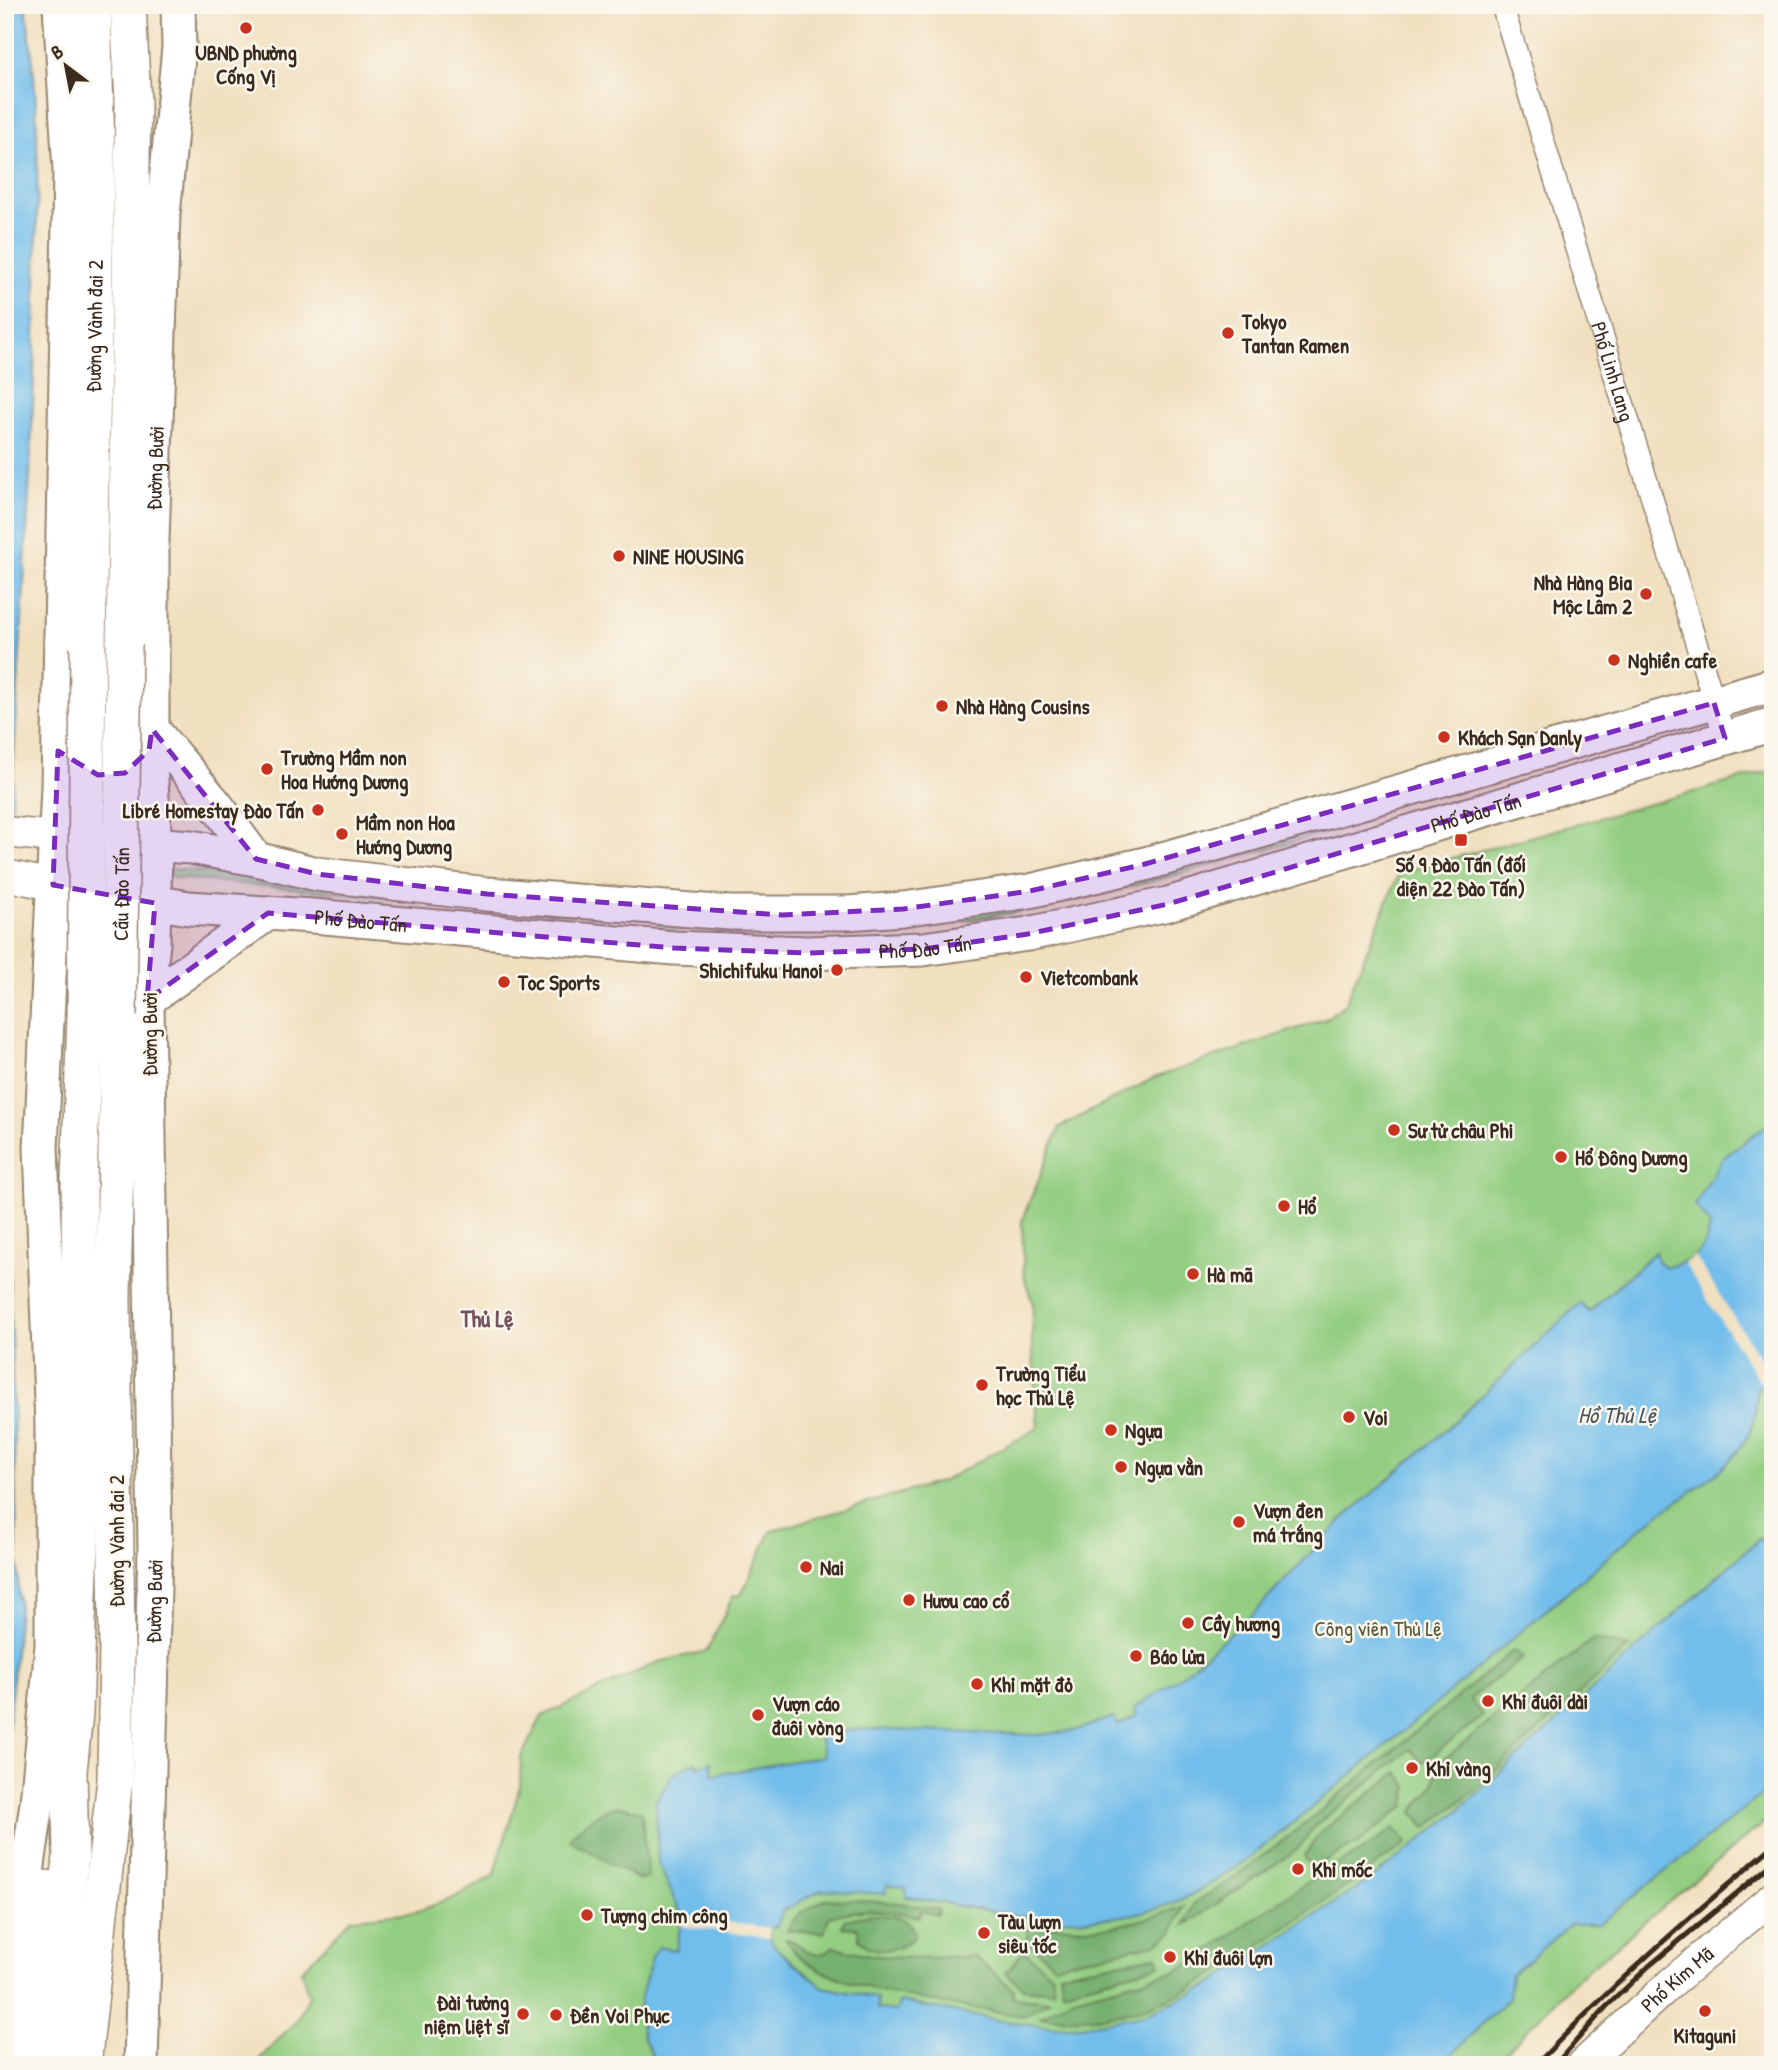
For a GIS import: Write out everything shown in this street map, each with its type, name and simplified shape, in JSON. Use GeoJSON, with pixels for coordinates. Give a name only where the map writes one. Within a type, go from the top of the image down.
{"type":"FeatureCollection","features":[{"type":"Feature","properties":{"kind":"highway","name":"Đường Vành đai 2"},"geometry":{"type":"LineString","coordinates":[[88,648],[97,150],[93,5]]}},
{"type":"Feature","properties":{"kind":"highway","name":"Đường Vành đai 2"},"geometry":{"type":"LineString","coordinates":[[124,645],[132,103],[128,5]]}},
{"type":"Feature","properties":{"kind":"highway","name":"Cầu Đào Tấn"},"geometry":{"type":"LineString","coordinates":[[124,645],[133,1008]]}},
{"type":"Feature","properties":{"kind":"highway","name":"Cầu Đào Tấn"},"geometry":{"type":"LineString","coordinates":[[85,1018],[88,648]]}},
{"type":"Feature","properties":{"kind":"highway","name":"Đường Vành đai 2"},"geometry":{"type":"LineString","coordinates":[[83,2065],[115,1779],[117,1647],[113,1296],[133,1008]]}},
{"type":"Feature","properties":{"kind":"highway","name":"Đường Vành đai 2"},"geometry":{"type":"LineString","coordinates":[[51,2065],[69,1879],[69,1771],[75,1713],[81,1539],[79,1179],[85,1018]]}},
{"type":"Feature","properties":{"kind":"highway"},"geometry":{"type":"LineString","coordinates":[[24,2065],[48,1881],[69,1771]]}},
{"type":"Feature","properties":{"kind":"highway"},"geometry":{"type":"LineString","coordinates":[[108,2065],[126,1862],[115,1779]]}},
{"type":"Feature","properties":{"kind":"main road"},"geometry":{"type":"LineString","coordinates":[[5,2025],[37,1803],[52,1645],[52,1426],[41,1148],[58,751],[70,171],[60,5]]}},
{"type":"Feature","properties":{"kind":"main road","name":"Đường Bưởi"},"geometry":{"type":"LineString","coordinates":[[141,2065],[155,1549],[133,1008],[155,903],[150,740],[152,541],[163,215],[179,47],[178,5]]}},
{"type":"Feature","properties":{"kind":"main road","name":"Phố Đào Tấn"},"geometry":{"type":"LineString","coordinates":[[55,836],[155,845],[256,859],[317,874],[487,894],[782,915],[846,913],[1030,891],[1145,864],[1773,685]]}},
{"type":"Feature","properties":{"kind":"main road","name":"Phố Đào Tấn"},"geometry":{"type":"LineString","coordinates":[[53,885],[189,908],[648,946],[807,953],[923,949],[1028,934],[1168,904],[1773,724]]}},
{"type":"Feature","properties":{"kind":"main road"},"geometry":{"type":"LineString","coordinates":[[58,751],[98,775],[125,773],[150,740],[217,806],[256,859]]}},
{"type":"Feature","properties":{"kind":"main road"},"geometry":{"type":"LineString","coordinates":[[7,832],[55,836]]}},
{"type":"Feature","properties":{"kind":"main road"},"geometry":{"type":"LineString","coordinates":[[6,876],[53,885]]}},
{"type":"Feature","properties":{"kind":"main road"},"geometry":{"type":"LineString","coordinates":[[648,946],[656,907]]}},
{"type":"Feature","properties":{"kind":"main road"},"geometry":{"type":"LineString","coordinates":[[133,1008],[268,913]]}},
{"type":"Feature","properties":{"kind":"main road","name":"Phố Kim Mã"},"geometry":{"type":"LineString","coordinates":[[1582,2065],[1662,1991],[1773,1897]]}},
{"type":"Feature","properties":{"kind":"street","name":"Phố Linh Lang"},"geometry":{"type":"LineString","coordinates":[[1502,5],[1725,738]]}},
{"type":"Feature","properties":{"kind":"highlighted area"},"geometry":{"type":"Polygon","coordinates":[[[1714,703],[1725,738],[1168,904],[1028,934],[923,949],[807,953],[674,948],[268,913],[147,1000],[155,903],[53,885],[58,751],[98,775],[125,773],[149,750],[152,729],[256,859],[317,874],[487,894],[782,915],[903,909],[1030,891],[1145,864],[1714,703]]]}},
{"type":"Feature","properties":{"kind":"green space","name":"Công viên Thủ Lệ"},"geometry":{"type":"Polygon","coordinates":[[[1773,770],[1773,1815],[1572,1983],[1494,2065],[254,2065],[298,2019],[309,1996],[301,1971],[352,1918],[415,1912],[453,1898],[494,1876],[520,1786],[521,1757],[542,1716],[658,1662],[707,1651],[733,1596],[741,1595],[771,1531],[943,1481],[1038,1428],[1032,1342],[1033,1304],[1024,1277],[1022,1220],[1060,1127],[1154,1078],[1325,1019],[1345,1004],[1399,873],[1773,770]]]}},
{"type":"Feature","properties":{"kind":"green space"},"geometry":{"type":"Polygon","coordinates":[[[1330,827],[1330,831],[1131,887],[979,918],[861,930],[657,930],[662,916],[778,920],[1330,827]]]}},
{"type":"Feature","properties":{"kind":"green space"},"geometry":{"type":"Polygon","coordinates":[[[173,869],[601,906],[599,916],[173,878],[169,871],[173,869]]]}},
{"type":"Feature","properties":{"kind":"green space"},"geometry":{"type":"Polygon","coordinates":[[[1593,1639],[1629,1647],[1469,1795],[1426,1828],[1413,1812],[1434,1784],[1438,1764],[1593,1639]]]}},
{"type":"Feature","properties":{"kind":"green space"},"geometry":{"type":"Polygon","coordinates":[[[1514,1650],[1523,1658],[1470,1699],[1483,1716],[1423,1763],[1410,1749],[1315,1826],[1298,1849],[1185,1925],[1194,1903],[1232,1879],[1302,1826],[1514,1650]]]}},
{"type":"Feature","properties":{"kind":"green space"},"geometry":{"type":"Polygon","coordinates":[[[1398,1772],[1408,1786],[1405,1806],[1359,1842],[1312,1868],[1304,1856],[1321,1832],[1398,1772]]]}},
{"type":"Feature","properties":{"kind":"green space"},"geometry":{"type":"Polygon","coordinates":[[[621,1806],[642,1812],[648,1878],[638,1879],[570,1840],[571,1836],[594,1817],[621,1806]]]}},
{"type":"Feature","properties":{"kind":"green space"},"geometry":{"type":"Polygon","coordinates":[[[1394,1828],[1407,1843],[1243,1956],[1186,1991],[1142,2009],[1113,2015],[1084,2018],[1040,2017],[1070,1999],[1179,1970],[1315,1877],[1365,1849],[1394,1828]]]}},
{"type":"Feature","properties":{"kind":"green space"},"geometry":{"type":"Polygon","coordinates":[[[826,1899],[898,1903],[938,1909],[937,1915],[921,1911],[919,1917],[885,1911],[852,1912],[829,1917],[824,1933],[787,1930],[798,1914],[826,1899]]]}},
{"type":"Feature","properties":{"kind":"green space"},"geometry":{"type":"Polygon","coordinates":[[[1184,1906],[1171,1934],[1155,1944],[1055,1965],[1027,1942],[1028,1923],[1072,1928],[1107,1927],[1142,1920],[1184,1906]]]}},
{"type":"Feature","properties":{"kind":"green space"},"geometry":{"type":"Polygon","coordinates":[[[870,1915],[905,1920],[913,1929],[914,1937],[902,1946],[879,1950],[859,1940],[858,1928],[842,1927],[844,1920],[870,1915]]]}},
{"type":"Feature","properties":{"kind":"green space"},"geometry":{"type":"Polygon","coordinates":[[[786,1939],[813,1954],[826,1952],[834,1946],[886,1957],[974,1956],[1014,1990],[1013,1997],[1049,2001],[1024,2016],[893,1994],[825,1972],[801,1957],[786,1939]]]}},
{"type":"Feature","properties":{"kind":"green space"},"geometry":{"type":"Polygon","coordinates":[[[1024,1951],[1052,1975],[1054,1991],[1023,1988],[1006,1973],[1024,1951]]]}},
{"type":"Feature","properties":{"kind":"green space"},"geometry":{"type":"Polygon","coordinates":[[[1157,1956],[1160,1965],[1063,1991],[1060,1973],[1157,1956]]]}},
{"type":"Feature","properties":{"kind":"water"},"geometry":{"type":"Polygon","coordinates":[[[5,5],[25,5],[34,76],[37,182],[34,376],[11,811],[5,985],[5,5]]]}},
{"type":"Feature","properties":{"kind":"water","name":"Hồ Thủ Lệ"},"geometry":{"type":"Polygon","coordinates":[[[1773,1120],[1773,1378],[1757,1388],[1753,1425],[1741,1447],[1725,1466],[1641,1528],[1275,1837],[1231,1871],[1186,1897],[1132,1914],[1100,1919],[1035,1917],[906,1897],[906,1888],[887,1885],[885,1894],[821,1890],[783,1911],[777,1926],[770,1928],[769,1938],[778,1950],[823,1987],[877,1998],[877,2009],[897,2011],[899,2002],[1002,2021],[1054,2027],[1081,2026],[1144,2015],[1206,1987],[1371,1879],[1451,1817],[1760,1538],[1767,1545],[1773,1539],[1773,1786],[1599,1924],[1571,1924],[1511,1975],[1509,1998],[1440,2065],[657,2065],[643,2034],[639,2009],[654,1952],[659,1947],[676,1950],[682,1916],[658,1862],[656,1801],[673,1774],[695,1762],[698,1767],[711,1762],[713,1775],[823,1756],[819,1733],[867,1729],[1038,1735],[1074,1731],[1114,1717],[1118,1725],[1137,1716],[1135,1708],[1180,1677],[1254,1613],[1343,1519],[1450,1426],[1580,1303],[1589,1312],[1655,1252],[1658,1262],[1667,1267],[1685,1262],[1698,1254],[1706,1242],[1710,1224],[1695,1205],[1722,1159],[1773,1120]]]}},
{"type":"Feature","properties":{"kind":"water"},"geometry":{"type":"Polygon","coordinates":[[[5,1129],[19,1608],[5,1767],[5,1129]]]}},
{"type":"Feature","properties":{"kind":"pier"},"geometry":{"type":"Polygon","coordinates":[[[1695,1256],[1772,1378],[1762,1385],[1684,1263],[1695,1256]]]}},
{"type":"Feature","properties":{"kind":"pier"},"geometry":{"type":"Polygon","coordinates":[[[682,1916],[770,1928],[769,1938],[681,1926],[682,1916]]]}},
{"type":"Feature","properties":{"kind":"railway"},"geometry":{"type":"LineString","coordinates":[[1536,2065],[1622,1979],[1773,1846]]}},
{"type":"Feature","properties":{"kind":"railway"},"geometry":{"type":"LineString","coordinates":[[1555,2065],[1606,2007],[1649,1966],[1773,1863]]}},
{"type":"Feature","properties":{"kind":"place","name":"UBND phường Cống Vị"},"geometry":{"type":"Point","coordinates":[246,28]}},
{"type":"Feature","properties":{"kind":"place","name":"Tokyo Tantan Ramen"},"geometry":{"type":"Point","coordinates":[1228,333]}},
{"type":"Feature","properties":{"kind":"place","name":"NINE HOUSING"},"geometry":{"type":"Point","coordinates":[619,556]}},
{"type":"Feature","properties":{"kind":"place","name":"Nhà Hàng Bia Mộc Lâm 2"},"geometry":{"type":"Point","coordinates":[1646,594]}},
{"type":"Feature","properties":{"kind":"place","name":"Nghiền cafe"},"geometry":{"type":"Point","coordinates":[1614,660]}},
{"type":"Feature","properties":{"kind":"place","name":"Nhà Hàng Cousins"},"geometry":{"type":"Point","coordinates":[942,706]}},
{"type":"Feature","properties":{"kind":"place","name":"Khách Sạn Danly"},"geometry":{"type":"Point","coordinates":[1444,737]}},
{"type":"Feature","properties":{"kind":"place","name":"Trường Mầm non Hoa Hướng Dương"},"geometry":{"type":"Point","coordinates":[267,769]}},
{"type":"Feature","properties":{"kind":"place","name":"Libré Homestay Đào Tấn"},"geometry":{"type":"Point","coordinates":[318,810]}},
{"type":"Feature","properties":{"kind":"place","name":"Mầm non Hoa Hướng Dương"},"geometry":{"type":"Point","coordinates":[342,834]}},
{"type":"Feature","properties":{"kind":"place","name":"Số 9 Đào Tấn (đối diện 22 Đào Tấn)"},"geometry":{"type":"Point","coordinates":[1461,840]}},
{"type":"Feature","properties":{"kind":"place","name":"Shichifuku Hanoi"},"geometry":{"type":"Point","coordinates":[837,970]}},
{"type":"Feature","properties":{"kind":"place","name":"Vietcombank"},"geometry":{"type":"Point","coordinates":[1026,977]}},
{"type":"Feature","properties":{"kind":"place","name":"Toc Sports"},"geometry":{"type":"Point","coordinates":[504,982]}},
{"type":"Feature","properties":{"kind":"place","name":"Sư tử châu Phi"},"geometry":{"type":"Point","coordinates":[1394,1130]}},
{"type":"Feature","properties":{"kind":"place","name":"Hổ Đông Dương"},"geometry":{"type":"Point","coordinates":[1561,1157]}},
{"type":"Feature","properties":{"kind":"place","name":"Hổ"},"geometry":{"type":"Point","coordinates":[1284,1206]}},
{"type":"Feature","properties":{"kind":"place","name":"Hà mã"},"geometry":{"type":"Point","coordinates":[1193,1274]}},
{"type":"Feature","properties":{"kind":"place","name":"Trường Tiểu học Thủ Lệ"},"geometry":{"type":"Point","coordinates":[982,1385]}},
{"type":"Feature","properties":{"kind":"place","name":"Voi"},"geometry":{"type":"Point","coordinates":[1349,1417]}},
{"type":"Feature","properties":{"kind":"place","name":"Ngựa"},"geometry":{"type":"Point","coordinates":[1111,1430]}},
{"type":"Feature","properties":{"kind":"place","name":"Ngựa vằn"},"geometry":{"type":"Point","coordinates":[1121,1467]}},
{"type":"Feature","properties":{"kind":"place","name":"Vượn đen má trắng"},"geometry":{"type":"Point","coordinates":[1239,1522]}},
{"type":"Feature","properties":{"kind":"place","name":"Nai"},"geometry":{"type":"Point","coordinates":[806,1567]}},
{"type":"Feature","properties":{"kind":"place","name":"Hươu cao cổ"},"geometry":{"type":"Point","coordinates":[909,1600]}},
{"type":"Feature","properties":{"kind":"place","name":"Cầy hương"},"geometry":{"type":"Point","coordinates":[1188,1623]}},
{"type":"Feature","properties":{"kind":"place","name":"Báo lửa"},"geometry":{"type":"Point","coordinates":[1136,1656]}},
{"type":"Feature","properties":{"kind":"place","name":"Khỉ mặt đỏ"},"geometry":{"type":"Point","coordinates":[977,1684]}},
{"type":"Feature","properties":{"kind":"place","name":"Khỉ đuôi dài"},"geometry":{"type":"Point","coordinates":[1488,1701]}},
{"type":"Feature","properties":{"kind":"place","name":"Vượn cáo đuôi vòng"},"geometry":{"type":"Point","coordinates":[758,1715]}},
{"type":"Feature","properties":{"kind":"place","name":"Khỉ vàng"},"geometry":{"type":"Point","coordinates":[1412,1768]}},
{"type":"Feature","properties":{"kind":"place","name":"Khỉ mốc"},"geometry":{"type":"Point","coordinates":[1298,1869]}},
{"type":"Feature","properties":{"kind":"place","name":"Tượng chim công"},"geometry":{"type":"Point","coordinates":[587,1915]}},
{"type":"Feature","properties":{"kind":"place","name":"Tàu lượn siêu tốc"},"geometry":{"type":"Point","coordinates":[984,1933]}},
{"type":"Feature","properties":{"kind":"place","name":"Khỉ đuôi lợn"},"geometry":{"type":"Point","coordinates":[1170,1957]}},
{"type":"Feature","properties":{"kind":"place","name":"Kitaguni"},"geometry":{"type":"Point","coordinates":[1705,2011]}},
{"type":"Feature","properties":{"kind":"place","name":"Đài tưởng niệm liệt sĩ"},"geometry":{"type":"Point","coordinates":[523,2014]}},
{"type":"Feature","properties":{"kind":"place","name":"Đền Voi Phục"},"geometry":{"type":"Point","coordinates":[556,2015]}},
{"type":"Feature","properties":{"kind":"district","name":"Thủ Lệ"},"geometry":{"type":"Point","coordinates":[487,1318]}}]}
